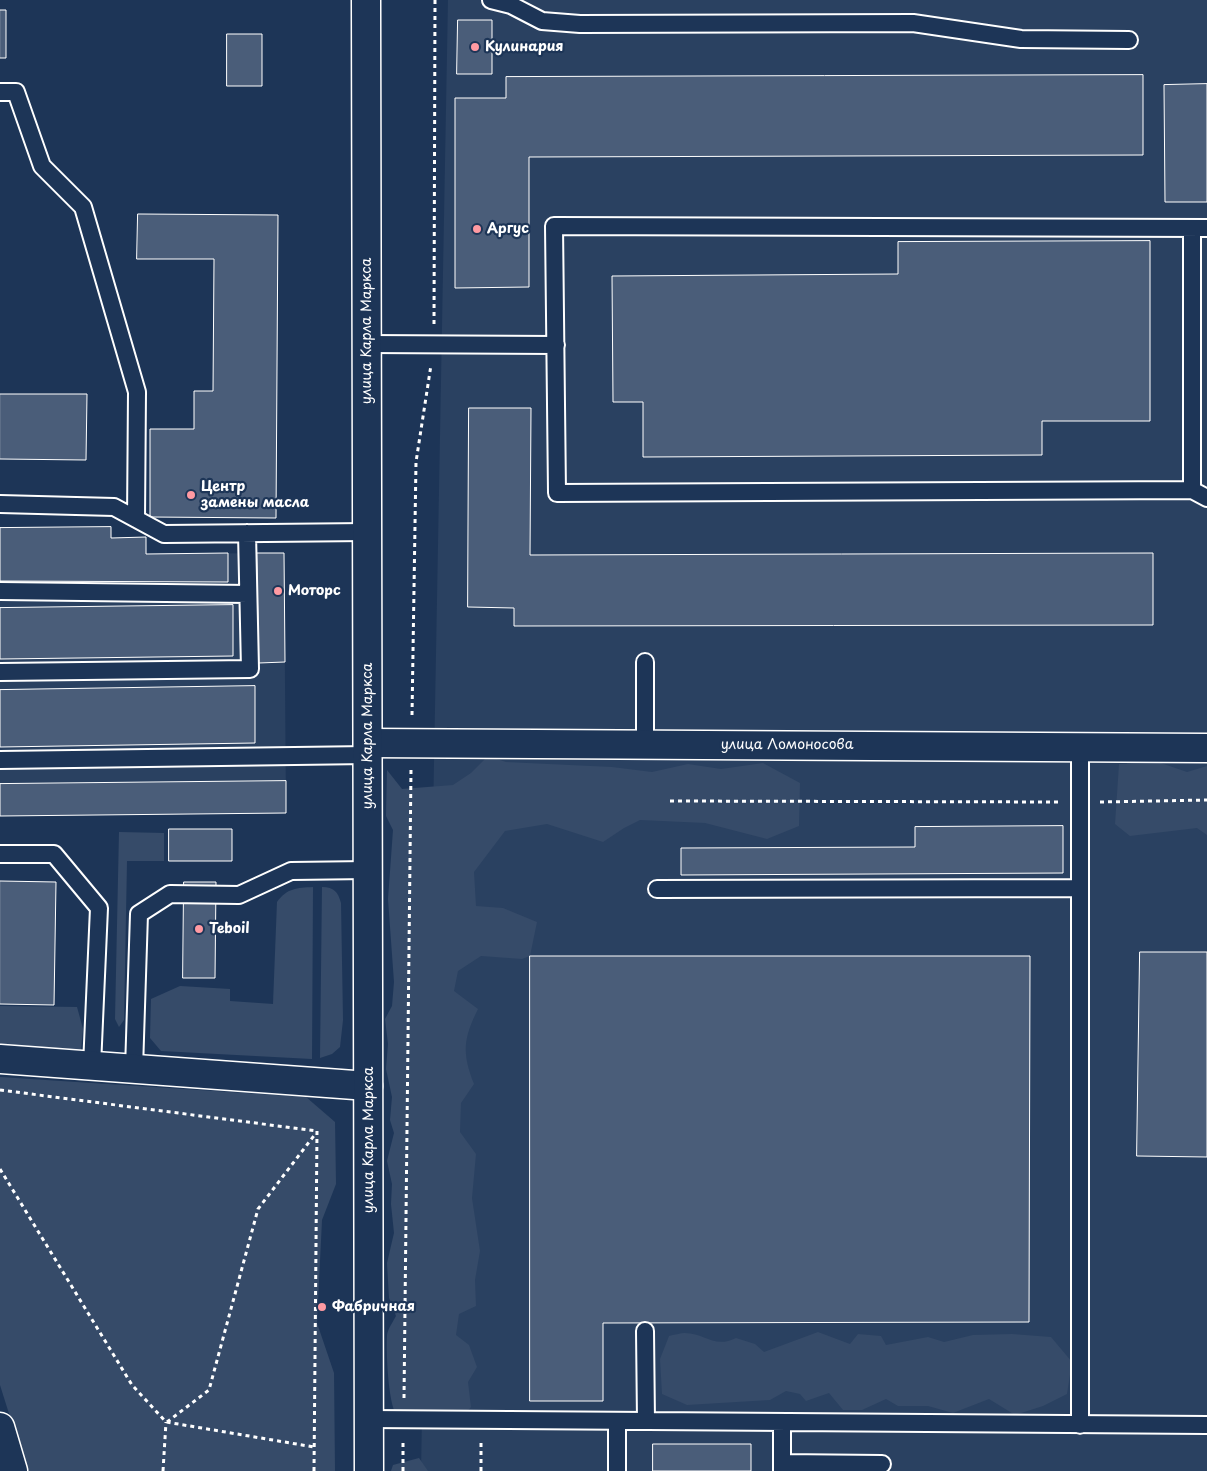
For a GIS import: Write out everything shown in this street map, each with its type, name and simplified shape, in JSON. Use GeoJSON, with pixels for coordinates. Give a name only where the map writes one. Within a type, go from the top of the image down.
{"type":"FeatureCollection","features":[{"type":"Feature","properties":{"kind":"main road","name":"улица Карла Маркса"},"geometry":{"type":"LineString","coordinates":[[366,0],[369,1471]]}},
{"type":"Feature","properties":{"kind":"main road","name":"улица Ломоносова"},"geometry":{"type":"LineString","coordinates":[[368,749],[644,744],[1207,748]]}},
{"type":"Feature","properties":{"kind":"main road"},"geometry":{"type":"LineString","coordinates":[[0,1059],[368,1086]]}},
{"type":"Feature","properties":{"kind":"main road"},"geometry":{"type":"LineString","coordinates":[[0,1427],[13,1471]]}},
{"type":"Feature","properties":{"kind":"lane"},"geometry":{"type":"LineString","coordinates":[[491,0],[511,5],[542,21],[580,24],[913,22],[1021,39],[1130,40]]}},
{"type":"Feature","properties":{"kind":"lane"},"geometry":{"type":"LineString","coordinates":[[0,92],[16,92],[42,166],[83,207],[138,392],[136,519]]}},
{"type":"Feature","properties":{"kind":"lane"},"geometry":{"type":"LineString","coordinates":[[1192,490],[1199,228],[554,226],[557,493],[1192,490],[1207,498]]}},
{"type":"Feature","properties":{"kind":"lane"},"geometry":{"type":"LineString","coordinates":[[367,344],[556,345]]}},
{"type":"Feature","properties":{"kind":"lane"},"geometry":{"type":"LineString","coordinates":[[0,504],[114,507],[164,534],[367,532]]}},
{"type":"Feature","properties":{"kind":"lane"},"geometry":{"type":"LineString","coordinates":[[0,672],[250,669],[247,533]]}},
{"type":"Feature","properties":{"kind":"lane"},"geometry":{"type":"LineString","coordinates":[[0,592],[248,594]]}},
{"type":"Feature","properties":{"kind":"lane"},"geometry":{"type":"LineString","coordinates":[[644,744],[645,662]]}},
{"type":"Feature","properties":{"kind":"lane"},"geometry":{"type":"LineString","coordinates":[[1080,748],[1080,1425]]}},
{"type":"Feature","properties":{"kind":"lane"},"geometry":{"type":"LineString","coordinates":[[0,760],[368,749]]}},
{"type":"Feature","properties":{"kind":"lane"},"geometry":{"type":"LineString","coordinates":[[0,854],[54,854],[99,908],[92,1066]]}},
{"type":"Feature","properties":{"kind":"lane"},"geometry":{"type":"LineString","coordinates":[[134,1069],[139,914],[170,894],[238,895],[291,871],[368,870]]}},
{"type":"Feature","properties":{"kind":"lane"},"geometry":{"type":"LineString","coordinates":[[657,889],[1080,888]]}},
{"type":"Feature","properties":{"kind":"lane"},"geometry":{"type":"LineString","coordinates":[[645,1330],[646,1421]]}},
{"type":"Feature","properties":{"kind":"lane"},"geometry":{"type":"LineString","coordinates":[[369,1419],[1207,1425]]}},
{"type":"Feature","properties":{"kind":"lane"},"geometry":{"type":"LineString","coordinates":[[617,1421],[618,1471]]}},
{"type":"Feature","properties":{"kind":"lane"},"geometry":{"type":"LineString","coordinates":[[782,1422],[782,1467],[882,1464]]}},
{"type":"Feature","properties":{"kind":"path"},"geometry":{"type":"LineString","coordinates":[[670,801],[1080,802],[1207,800]]}},
{"type":"Feature","properties":{"kind":"path"},"geometry":{"type":"LineString","coordinates":[[0,1090],[316,1131]]}},
{"type":"Feature","properties":{"kind":"path"},"geometry":{"type":"LineString","coordinates":[[166,1422],[209,1390],[258,1209],[316,1131]]}},
{"type":"Feature","properties":{"kind":"path"},"geometry":{"type":"LineString","coordinates":[[314,1471],[316,1131]]}},
{"type":"Feature","properties":{"kind":"path"},"geometry":{"type":"LineString","coordinates":[[0,1169],[132,1385],[166,1422],[314,1447]]}},
{"type":"Feature","properties":{"kind":"path"},"geometry":{"type":"LineString","coordinates":[[481,1471],[482,1420]]}},
{"type":"Feature","properties":{"kind":"path"},"geometry":{"type":"LineString","coordinates":[[164,1471],[166,1422]]}},
{"type":"Feature","properties":{"kind":"shaded area"},"geometry":{"type":"Polygon","coordinates":[[[448,0],[1207,0],[1207,1471],[421,1471],[448,0]]]}},
{"type":"Feature","properties":{"kind":"shaded area"},"geometry":{"type":"Polygon","coordinates":[[[111,527],[112,538],[146,537],[147,554],[284,553],[286,813],[0,816],[0,528],[111,527]]]}},
{"type":"Feature","properties":{"kind":"shaded area"},"geometry":{"type":"Polygon","coordinates":[[[488,756],[506,762],[612,767],[652,772],[688,764],[721,769],[763,763],[800,783],[799,826],[767,839],[705,823],[640,820],[603,842],[547,824],[505,831],[474,872],[476,906],[503,908],[537,922],[530,956],[522,959],[481,956],[458,971],[454,991],[478,1009],[469,1029],[466,1046],[467,1063],[474,1084],[461,1103],[460,1132],[476,1154],[472,1198],[480,1251],[475,1280],[476,1306],[459,1314],[456,1335],[469,1345],[477,1367],[468,1382],[471,1407],[455,1426],[419,1427],[405,1423],[395,1414],[387,1367],[387,1334],[396,1316],[389,1298],[387,1263],[394,1233],[391,1204],[392,1184],[387,1161],[394,1133],[390,1120],[392,1097],[386,1069],[388,1044],[385,1019],[392,1006],[394,982],[388,899],[393,830],[386,816],[387,770],[402,789],[453,785],[471,773],[488,756]]]}},
{"type":"Feature","properties":{"kind":"shaded area"},"geometry":{"type":"Polygon","coordinates":[[[1155,761],[1187,772],[1207,766],[1207,835],[1197,828],[1130,836],[1115,824],[1119,764],[1155,761]]]}},
{"type":"Feature","properties":{"kind":"shaded area"},"geometry":{"type":"Polygon","coordinates":[[[119,832],[164,833],[164,861],[127,861],[124,1020],[119,1027],[115,1019],[119,832]]]}},
{"type":"Feature","properties":{"kind":"shaded area"},"geometry":{"type":"Polygon","coordinates":[[[313,887],[312,1059],[161,1051],[150,1038],[151,999],[180,986],[230,989],[230,1001],[273,1004],[277,902],[289,891],[297,888],[313,887]]]}},
{"type":"Feature","properties":{"kind":"shaded area"},"geometry":{"type":"Polygon","coordinates":[[[322,887],[335,891],[341,903],[343,1020],[340,1047],[332,1054],[320,1058],[322,887]]]}},
{"type":"Feature","properties":{"kind":"shaded area"},"geometry":{"type":"Polygon","coordinates":[[[0,1006],[77,1007],[83,1029],[81,1050],[0,1044],[0,1006]]]}},
{"type":"Feature","properties":{"kind":"shaded area"},"geometry":{"type":"Polygon","coordinates":[[[0,1077],[306,1097],[335,1122],[336,1184],[322,1220],[317,1323],[334,1373],[335,1471],[27,1471],[0,1385],[0,1077]]]}},
{"type":"Feature","properties":{"kind":"shaded area"},"geometry":{"type":"Polygon","coordinates":[[[818,1332],[850,1344],[858,1334],[881,1336],[886,1345],[928,1337],[944,1342],[973,1335],[1012,1334],[1051,1337],[1072,1362],[1067,1394],[1043,1406],[1015,1415],[989,1399],[953,1413],[928,1406],[898,1406],[886,1399],[862,1410],[843,1410],[829,1393],[806,1401],[800,1394],[786,1391],[770,1400],[687,1405],[662,1394],[660,1359],[669,1336],[683,1333],[692,1334],[722,1342],[736,1338],[755,1344],[764,1352],[818,1332]]]}},
{"type":"Feature","properties":{"kind":"shaded area"},"geometry":{"type":"Polygon","coordinates":[[[419,1458],[428,1471],[391,1471],[393,1465],[419,1458]]]}},
{"type":"Feature","properties":{"kind":"building"},"geometry":{"type":"Polygon","coordinates":[[[0,10],[6,10],[6,58],[0,58],[0,10]]]}},
{"type":"Feature","properties":{"kind":"building","name":"Кулинария"},"geometry":{"type":"Polygon","coordinates":[[[458,20],[492,20],[492,74],[457,74],[458,20]]]}},
{"type":"Feature","properties":{"kind":"building"},"geometry":{"type":"Polygon","coordinates":[[[227,34],[262,34],[262,86],[227,86],[227,34]]]}},
{"type":"Feature","properties":{"kind":"building"},"geometry":{"type":"Polygon","coordinates":[[[1143,75],[1143,155],[529,157],[529,287],[455,288],[455,98],[506,98],[506,77],[1143,75]]]}},
{"type":"Feature","properties":{"kind":"building"},"geometry":{"type":"Polygon","coordinates":[[[1207,84],[1207,202],[1165,202],[1164,85],[1207,84]]]}},
{"type":"Feature","properties":{"kind":"building"},"geometry":{"type":"Polygon","coordinates":[[[138,214],[278,215],[276,518],[150,517],[150,429],[194,429],[194,391],[213,391],[214,259],[137,259],[138,214]]]}},
{"type":"Feature","properties":{"kind":"building"},"geometry":{"type":"Polygon","coordinates":[[[1150,241],[1150,421],[1042,421],[1042,455],[643,457],[643,402],[613,402],[612,276],[898,274],[898,242],[1150,241]]]}},
{"type":"Feature","properties":{"kind":"building"},"geometry":{"type":"Polygon","coordinates":[[[0,394],[87,394],[86,460],[0,459],[0,394]]]}},
{"type":"Feature","properties":{"kind":"building"},"geometry":{"type":"Polygon","coordinates":[[[469,408],[531,408],[530,555],[1153,553],[1153,625],[514,626],[514,608],[468,607],[469,408]]]}},
{"type":"Feature","properties":{"kind":"building"},"geometry":{"type":"Polygon","coordinates":[[[111,527],[111,538],[146,537],[146,554],[228,553],[228,582],[0,581],[0,528],[111,527]]]}},
{"type":"Feature","properties":{"kind":"building"},"geometry":{"type":"Polygon","coordinates":[[[257,553],[284,553],[285,662],[259,663],[257,553]]]}},
{"type":"Feature","properties":{"kind":"building"},"geometry":{"type":"Polygon","coordinates":[[[233,605],[233,656],[0,659],[0,608],[233,605]]]}},
{"type":"Feature","properties":{"kind":"building"},"geometry":{"type":"Polygon","coordinates":[[[255,686],[255,743],[0,747],[0,690],[255,686]]]}},
{"type":"Feature","properties":{"kind":"building"},"geometry":{"type":"Polygon","coordinates":[[[286,781],[286,813],[0,816],[0,784],[286,781]]]}},
{"type":"Feature","properties":{"kind":"building"},"geometry":{"type":"Polygon","coordinates":[[[1063,826],[1063,873],[681,875],[681,848],[915,847],[915,827],[1063,826]]]}},
{"type":"Feature","properties":{"kind":"building"},"geometry":{"type":"Polygon","coordinates":[[[169,829],[232,829],[232,861],[169,861],[169,829]]]}},
{"type":"Feature","properties":{"kind":"building"},"geometry":{"type":"Polygon","coordinates":[[[0,881],[56,882],[54,1005],[0,1004],[0,881]]]}},
{"type":"Feature","properties":{"kind":"building"},"geometry":{"type":"Polygon","coordinates":[[[184,882],[216,882],[215,978],[183,978],[184,882]]]}},
{"type":"Feature","properties":{"kind":"building"},"geometry":{"type":"Polygon","coordinates":[[[1140,952],[1207,952],[1207,1157],[1137,1156],[1140,952]]]}},
{"type":"Feature","properties":{"kind":"building"},"geometry":{"type":"Polygon","coordinates":[[[530,956],[1030,956],[1029,1322],[603,1323],[603,1401],[530,1401],[530,956]]]}},
{"type":"Feature","properties":{"kind":"building"},"geometry":{"type":"Polygon","coordinates":[[[653,1444],[751,1444],[751,1471],[653,1471],[653,1444]]]}},
{"type":"Feature","properties":{"kind":"place","name":"Кулинария"},"geometry":{"type":"Point","coordinates":[475,47]}},
{"type":"Feature","properties":{"kind":"place","name":"Аргус"},"geometry":{"type":"Point","coordinates":[477,229]}},
{"type":"Feature","properties":{"kind":"place","name":"Центр замены масла"},"geometry":{"type":"Point","coordinates":[191,495]}},
{"type":"Feature","properties":{"kind":"place","name":"Моторс"},"geometry":{"type":"Point","coordinates":[278,591]}},
{"type":"Feature","properties":{"kind":"place","name":"Teboil"},"geometry":{"type":"Point","coordinates":[199,929]}},
{"type":"Feature","properties":{"kind":"place","name":"Фабричная"},"geometry":{"type":"Point","coordinates":[322,1307]}}]}
